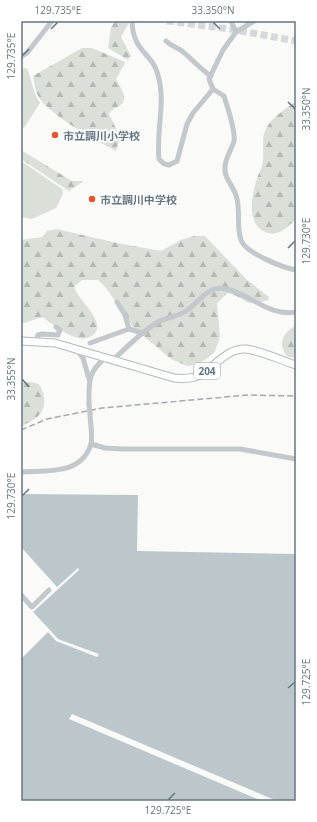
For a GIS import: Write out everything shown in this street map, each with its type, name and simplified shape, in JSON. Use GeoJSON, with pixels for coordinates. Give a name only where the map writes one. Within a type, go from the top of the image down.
{"type":"FeatureCollection","features":[{"type":"Feature","properties":{"kind":"highway","name":"204"},"geometry":{"type":"LineString","coordinates":[[21,341],[55,343],[174,378],[184,379],[204,373],[225,355],[235,350],[246,349],[296,365]]}},
{"type":"Feature","properties":{"kind":"street"},"geometry":{"type":"LineString","coordinates":[[21,57],[27,53],[52,21]]}},
{"type":"Feature","properties":{"kind":"street"},"geometry":{"type":"LineString","coordinates":[[132,21],[132,34],[138,46],[151,62],[158,74],[161,89],[158,151],[159,159],[164,164],[168,165],[177,161],[187,124],[193,113],[213,89]]}},
{"type":"Feature","properties":{"kind":"street"},"geometry":{"type":"LineString","coordinates":[[231,21],[236,32]]}},
{"type":"Feature","properties":{"kind":"street"},"geometry":{"type":"LineString","coordinates":[[254,21],[236,32],[223,50],[209,79],[213,89],[224,96],[234,139],[225,165],[226,178],[235,194],[238,206],[238,227],[241,242],[247,249],[285,268],[296,270]]}},
{"type":"Feature","properties":{"kind":"street"},"geometry":{"type":"LineString","coordinates":[[166,41],[171,46],[181,51],[202,71],[211,76]]}},
{"type":"Feature","properties":{"kind":"street"},"geometry":{"type":"LineString","coordinates":[[113,360],[143,333],[157,323],[187,310],[208,292],[218,288],[228,289],[272,310],[287,314],[296,312]]}},
{"type":"Feature","properties":{"kind":"street"},"geometry":{"type":"LineString","coordinates":[[117,302],[125,315],[129,330]]}},
{"type":"Feature","properties":{"kind":"street"},"geometry":{"type":"LineString","coordinates":[[36,341],[38,335],[58,335],[60,330],[56,327]]}},
{"type":"Feature","properties":{"kind":"street"},"geometry":{"type":"LineString","coordinates":[[90,343],[129,330],[143,333]]}},
{"type":"Feature","properties":{"kind":"street"},"geometry":{"type":"LineString","coordinates":[[21,472],[62,471],[79,462],[91,444],[89,379],[82,358],[75,348]]}},
{"type":"Feature","properties":{"kind":"street"},"geometry":{"type":"LineString","coordinates":[[89,379],[93,370],[105,358]]}},
{"type":"Feature","properties":{"kind":"street"},"geometry":{"type":"LineString","coordinates":[[91,444],[110,449],[240,449],[296,459]]}},
{"type":"Feature","properties":{"kind":"street"},"geometry":{"type":"LineString","coordinates":[[21,595],[32,607],[49,590]]}},
{"type":"Feature","properties":{"kind":"green space"},"geometry":{"type":"Polygon","coordinates":[[[115,21],[130,21],[121,37],[131,56],[128,60],[108,48],[111,28],[115,21]]]}},
{"type":"Feature","properties":{"kind":"green space"},"geometry":{"type":"Polygon","coordinates":[[[82,48],[92,48],[125,63],[116,79],[122,89],[124,100],[109,114],[120,137],[116,151],[72,126],[42,102],[37,94],[33,76],[82,48]]]}},
{"type":"Feature","properties":{"kind":"green space"},"geometry":{"type":"Polygon","coordinates":[[[26,68],[28,70],[35,94],[40,103],[24,128],[21,126],[21,69],[26,68]]]}},
{"type":"Feature","properties":{"kind":"green space"},"geometry":{"type":"Polygon","coordinates":[[[296,101],[296,219],[282,231],[274,234],[265,232],[259,228],[255,222],[252,215],[252,198],[263,163],[263,140],[266,129],[273,119],[296,101]]]}},
{"type":"Feature","properties":{"kind":"green space"},"geometry":{"type":"Polygon","coordinates":[[[21,150],[72,181],[84,181],[69,191],[21,159],[21,150]]]}},
{"type":"Feature","properties":{"kind":"green space"},"geometry":{"type":"Polygon","coordinates":[[[21,161],[62,189],[63,194],[56,208],[32,219],[21,217],[21,161]]]}},
{"type":"Feature","properties":{"kind":"green space"},"geometry":{"type":"Polygon","coordinates":[[[57,229],[117,243],[161,251],[181,240],[194,236],[205,236],[245,278],[269,297],[268,300],[250,303],[228,293],[217,303],[220,337],[215,351],[208,358],[195,365],[187,366],[171,359],[134,328],[106,288],[98,280],[82,280],[74,287],[96,321],[97,328],[93,335],[87,338],[74,337],[42,317],[21,324],[21,240],[42,237],[47,231],[57,229]]]}},
{"type":"Feature","properties":{"kind":"green space"},"geometry":{"type":"Polygon","coordinates":[[[296,326],[296,358],[288,357],[282,344],[284,336],[296,326]]]}},
{"type":"Feature","properties":{"kind":"green space"},"geometry":{"type":"Polygon","coordinates":[[[31,382],[39,384],[43,392],[44,405],[39,415],[21,426],[21,383],[31,382]]]}},
{"type":"Feature","properties":{"kind":"shaded area"},"geometry":{"type":"Polygon","coordinates":[[[21,494],[138,495],[137,551],[296,554],[296,801],[21,801],[21,659],[50,630],[33,612],[79,570],[78,568],[57,587],[21,547],[21,494]]]}},
{"type":"Feature","properties":{"kind":"pier"},"geometry":{"type":"Polygon","coordinates":[[[50,630],[58,639],[99,654],[97,657],[56,641],[48,632],[50,630]]]}},
{"type":"Feature","properties":{"kind":"pier"},"geometry":{"type":"Polygon","coordinates":[[[72,714],[277,801],[262,801],[69,719],[72,714]]]}},
{"type":"Feature","properties":{"kind":"tunnel"},"geometry":{"type":"LineString","coordinates":[[167,21],[230,29],[296,41]]}},
{"type":"Feature","properties":{"kind":"railway"},"geometry":{"type":"LineString","coordinates":[[21,430],[47,419],[102,408],[248,395],[296,396]]}},
{"type":"Feature","properties":{"kind":"place","name":"市立調川小学校"},"geometry":{"type":"Point","coordinates":[55,135]}},
{"type":"Feature","properties":{"kind":"place","name":"市立調川中学校"},"geometry":{"type":"Point","coordinates":[92,199]}}]}
